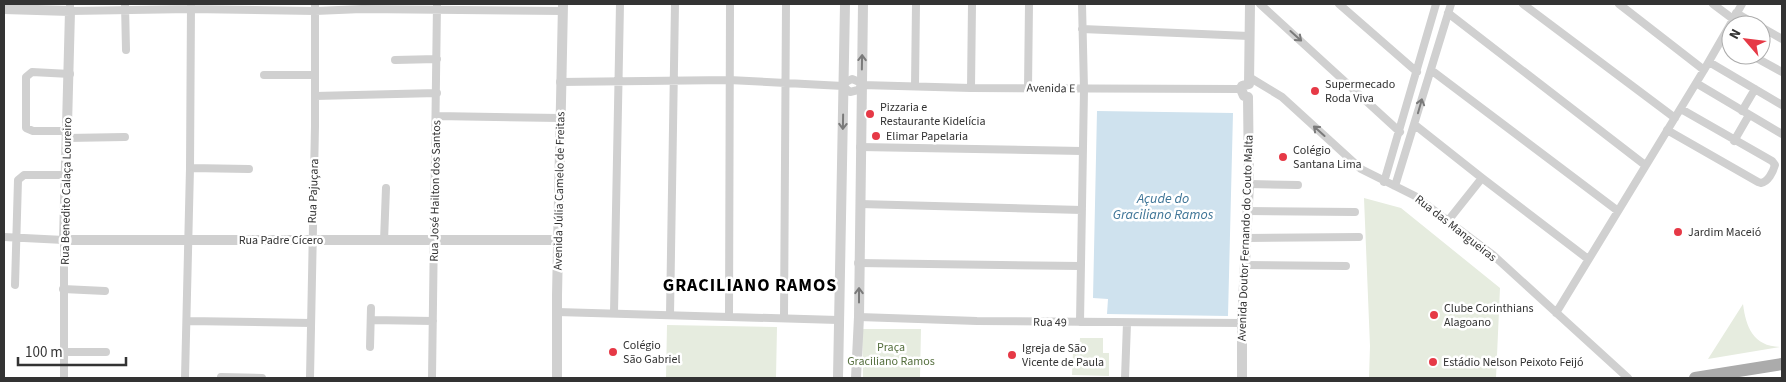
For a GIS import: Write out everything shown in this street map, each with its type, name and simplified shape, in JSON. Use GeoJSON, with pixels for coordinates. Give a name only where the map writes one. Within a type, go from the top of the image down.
{"type":"FeatureCollection","features":[{"type":"Feature","properties":{"kind":"main road"},"geometry":{"type":"LineString","coordinates":[[1695,378],[1782,364]]}},
{"type":"Feature","properties":{"kind":"main road"},"geometry":{"type":"LineString","coordinates":[[1729,378],[1782,370]]}},
{"type":"Feature","properties":{"kind":"street"},"geometry":{"type":"LineString","coordinates":[[614,313],[620,4]]}},
{"type":"Feature","properties":{"kind":"street"},"geometry":{"type":"LineString","coordinates":[[670,315],[675,4]]}},
{"type":"Feature","properties":{"kind":"street"},"geometry":{"type":"LineString","coordinates":[[728,317],[730,4]]}},
{"type":"Feature","properties":{"kind":"street"},"geometry":{"type":"LineString","coordinates":[[784,318],[786,4]]}},
{"type":"Feature","properties":{"kind":"street"},"geometry":{"type":"LineString","coordinates":[[838,378],[845,4]]}},
{"type":"Feature","properties":{"kind":"street"},"geometry":{"type":"LineString","coordinates":[[856,378],[859,317],[858,263],[863,4]]}},
{"type":"Feature","properties":{"kind":"street"},"geometry":{"type":"LineString","coordinates":[[915,86],[916,4]]}},
{"type":"Feature","properties":{"kind":"street"},"geometry":{"type":"LineString","coordinates":[[970,88],[972,4]]}},
{"type":"Feature","properties":{"kind":"street"},"geometry":{"type":"LineString","coordinates":[[1028,88],[1029,4]]}},
{"type":"Feature","properties":{"kind":"street"},"geometry":{"type":"LineString","coordinates":[[1080,322],[1084,89],[1082,4]]}},
{"type":"Feature","properties":{"kind":"street","name":"Avenida Doutor Fernando do Couto Malta"},"geometry":{"type":"LineString","coordinates":[[1242,378],[1244,265],[1248,211],[1247,87],[1250,4]]}},
{"type":"Feature","properties":{"kind":"street"},"geometry":{"type":"LineString","coordinates":[[1260,4],[1400,132]]}},
{"type":"Feature","properties":{"kind":"street"},"geometry":{"type":"LineString","coordinates":[[1339,4],[1417,72]]}},
{"type":"Feature","properties":{"kind":"street"},"geometry":{"type":"LineString","coordinates":[[1384,182],[1400,132],[1435,4]]}},
{"type":"Feature","properties":{"kind":"street"},"geometry":{"type":"LineString","coordinates":[[1395,186],[1451,4]]}},
{"type":"Feature","properties":{"kind":"street"},"geometry":{"type":"LineString","coordinates":[[1523,4],[1675,118]]}},
{"type":"Feature","properties":{"kind":"street"},"geometry":{"type":"LineString","coordinates":[[1619,4],[1706,66],[1755,89],[1782,105]]}},
{"type":"Feature","properties":{"kind":"street"},"geometry":{"type":"LineString","coordinates":[[1713,4],[1733,15]]}},
{"type":"Feature","properties":{"kind":"street"},"geometry":{"type":"LineString","coordinates":[[1736,15],[1742,4]]}},
{"type":"Feature","properties":{"kind":"street"},"geometry":{"type":"LineString","coordinates":[[185,378],[190,168],[191,6]]}},
{"type":"Feature","properties":{"kind":"street"},"geometry":{"type":"LineString","coordinates":[[4,10],[70,7],[191,6],[563,8]]}},
{"type":"Feature","properties":{"kind":"street","name":"Rua Benedito Calaça Loureiro"},"geometry":{"type":"LineString","coordinates":[[64,378],[63,289],[70,74],[70,7]]}},
{"type":"Feature","properties":{"kind":"street"},"geometry":{"type":"LineString","coordinates":[[124,7],[126,50]]}},
{"type":"Feature","properties":{"kind":"street","name":"Rua Pajuçara"},"geometry":{"type":"LineString","coordinates":[[310,378],[315,7]]}},
{"type":"Feature","properties":{"kind":"street","name":"Rua José Hailton dos Santos"},"geometry":{"type":"LineString","coordinates":[[432,378],[437,7]]}},
{"type":"Feature","properties":{"kind":"street","name":"Avenida Júlia Camelo de Freitas"},"geometry":{"type":"LineString","coordinates":[[557,378],[560,82],[563,8]]}},
{"type":"Feature","properties":{"kind":"street"},"geometry":{"type":"LineString","coordinates":[[1448,13],[1645,165]]}},
{"type":"Feature","properties":{"kind":"street"},"geometry":{"type":"LineString","coordinates":[[1082,29],[1249,36]]}},
{"type":"Feature","properties":{"kind":"street"},"geometry":{"type":"LineString","coordinates":[[1771,33],[1782,39]]}},
{"type":"Feature","properties":{"kind":"street"},"geometry":{"type":"LineString","coordinates":[[1556,313],[1721,41]]}},
{"type":"Feature","properties":{"kind":"street"},"geometry":{"type":"LineString","coordinates":[[395,60],[437,60]]}},
{"type":"Feature","properties":{"kind":"street"},"geometry":{"type":"LineString","coordinates":[[1769,65],[1782,72]]}},
{"type":"Feature","properties":{"kind":"street"},"geometry":{"type":"LineString","coordinates":[[1431,70],[1618,211]]}},
{"type":"Feature","properties":{"kind":"street"},"geometry":{"type":"LineString","coordinates":[[70,74],[32,72],[26,77],[26,128],[33,131],[68,135],[125,137]]}},
{"type":"Feature","properties":{"kind":"street"},"geometry":{"type":"LineString","coordinates":[[264,75],[315,75]]}},
{"type":"Feature","properties":{"kind":"street","name":"Avenida E"},"geometry":{"type":"LineString","coordinates":[[560,82],[729,80],[844,86],[846,82],[852,79],[858,81],[862,86],[1084,89],[1247,87]]}},
{"type":"Feature","properties":{"kind":"street"},"geometry":{"type":"LineString","coordinates":[[1696,83],[1782,134]]}},
{"type":"Feature","properties":{"kind":"street","name":"Rua das Mangueiras"},"geometry":{"type":"LineString","coordinates":[[1247,87],[1282,97],[1360,169],[1415,196],[1493,256],[1556,313],[1593,341],[1628,378]]}},
{"type":"Feature","properties":{"kind":"street"},"geometry":{"type":"LineString","coordinates":[[1734,141],[1755,89]]}},
{"type":"Feature","properties":{"kind":"street"},"geometry":{"type":"LineString","coordinates":[[315,96],[437,93]]}},
{"type":"Feature","properties":{"kind":"street"},"geometry":{"type":"LineString","coordinates":[[1667,130],[1758,182],[1766,181],[1774,168],[1774,163],[1681,109]]}},
{"type":"Feature","properties":{"kind":"street"},"geometry":{"type":"LineString","coordinates":[[436,116],[560,118]]}},
{"type":"Feature","properties":{"kind":"street"},"geometry":{"type":"LineString","coordinates":[[1415,125],[1588,259]]}},
{"type":"Feature","properties":{"kind":"street"},"geometry":{"type":"LineString","coordinates":[[860,148],[1082,151]]}},
{"type":"Feature","properties":{"kind":"street"},"geometry":{"type":"LineString","coordinates":[[190,168],[249,169]]}},
{"type":"Feature","properties":{"kind":"street"},"geometry":{"type":"LineString","coordinates":[[15,286],[17,183],[20,177],[24,175],[66,175]]}},
{"type":"Feature","properties":{"kind":"street"},"geometry":{"type":"LineString","coordinates":[[1447,222],[1482,178]]}},
{"type":"Feature","properties":{"kind":"street"},"geometry":{"type":"LineString","coordinates":[[1248,184],[1298,185]]}},
{"type":"Feature","properties":{"kind":"street"},"geometry":{"type":"LineString","coordinates":[[384,241],[386,188]]}},
{"type":"Feature","properties":{"kind":"street"},"geometry":{"type":"LineString","coordinates":[[860,204],[1082,210]]}},
{"type":"Feature","properties":{"kind":"street"},"geometry":{"type":"LineString","coordinates":[[1248,211],[1355,212]]}},
{"type":"Feature","properties":{"kind":"street","name":"Rua Padre Cícero"},"geometry":{"type":"LineString","coordinates":[[4,237],[64,240],[558,240]]}},
{"type":"Feature","properties":{"kind":"street"},"geometry":{"type":"LineString","coordinates":[[1246,238],[1359,237]]}},
{"type":"Feature","properties":{"kind":"street"},"geometry":{"type":"LineString","coordinates":[[858,263],[1080,266]]}},
{"type":"Feature","properties":{"kind":"street"},"geometry":{"type":"LineString","coordinates":[[1244,265],[1346,266]]}},
{"type":"Feature","properties":{"kind":"street"},"geometry":{"type":"LineString","coordinates":[[63,289],[105,291]]}},
{"type":"Feature","properties":{"kind":"street"},"geometry":{"type":"LineString","coordinates":[[370,347],[371,308]]}},
{"type":"Feature","properties":{"kind":"street"},"geometry":{"type":"LineString","coordinates":[[557,312],[838,320]]}},
{"type":"Feature","properties":{"kind":"street","name":"Rua 49"},"geometry":{"type":"LineString","coordinates":[[859,317],[1127,323],[1242,323]]}},
{"type":"Feature","properties":{"kind":"street"},"geometry":{"type":"LineString","coordinates":[[186,320],[311,322]]}},
{"type":"Feature","properties":{"kind":"street"},"geometry":{"type":"LineString","coordinates":[[371,320],[433,321]]}},
{"type":"Feature","properties":{"kind":"street"},"geometry":{"type":"LineString","coordinates":[[1125,378],[1127,323]]}},
{"type":"Feature","properties":{"kind":"street"},"geometry":{"type":"LineString","coordinates":[[63,352],[106,352]]}},
{"type":"Feature","properties":{"kind":"street"},"geometry":{"type":"LineString","coordinates":[[839,353],[857,355]]}},
{"type":"Feature","properties":{"kind":"street"},"geometry":{"type":"LineString","coordinates":[[221,377],[262,378]]}},
{"type":"Feature","properties":{"kind":"green space","name":"Clube Corinthians Alagoano"},"geometry":{"type":"Polygon","coordinates":[[[1364,198],[1401,208],[1500,288],[1496,378],[1369,378],[1370,346],[1364,198]]]}},
{"type":"Feature","properties":{"kind":"green space"},"geometry":{"type":"Polygon","coordinates":[[[1743,304],[1746,320],[1752,334],[1763,343],[1780,347],[1708,359],[1743,304]]]}},
{"type":"Feature","properties":{"kind":"green space"},"geometry":{"type":"Polygon","coordinates":[[[667,325],[777,327],[776,378],[666,378],[667,325]]]}},
{"type":"Feature","properties":{"kind":"green space","name":"Praça Graciliano Ramos"},"geometry":{"type":"Polygon","coordinates":[[[862,329],[921,329],[920,378],[863,378],[862,329]]]}},
{"type":"Feature","properties":{"kind":"green space"},"geometry":{"type":"Polygon","coordinates":[[[1080,338],[1103,338],[1103,353],[1109,353],[1109,376],[1072,375],[1073,352],[1079,352],[1080,338]]]}},
{"type":"Feature","properties":{"kind":"water","name":"Açude do Graciliano Ramos"},"geometry":{"type":"Polygon","coordinates":[[[1097,111],[1233,113],[1228,316],[1107,314],[1108,299],[1093,298],[1097,111]]]}},
{"type":"Feature","properties":{"kind":"place","name":"Supermecado Roda Viva"},"geometry":{"type":"Point","coordinates":[1315,91]}},
{"type":"Feature","properties":{"kind":"place","name":"Pizzaria e Restaurante Kidelícia"},"geometry":{"type":"Point","coordinates":[870,114]}},
{"type":"Feature","properties":{"kind":"place","name":"Elimar Papelaria"},"geometry":{"type":"Point","coordinates":[876,136]}},
{"type":"Feature","properties":{"kind":"place","name":"Colégio Santana Lima"},"geometry":{"type":"Point","coordinates":[1283,157]}},
{"type":"Feature","properties":{"kind":"place","name":"Jardim Maceió"},"geometry":{"type":"Point","coordinates":[1678,232]}},
{"type":"Feature","properties":{"kind":"place","name":"Clube Corinthians Alagoano"},"geometry":{"type":"Point","coordinates":[1434,315]}},
{"type":"Feature","properties":{"kind":"place","name":"Colégio São Gabriel"},"geometry":{"type":"Point","coordinates":[613,352]}},
{"type":"Feature","properties":{"kind":"place","name":"Igreja de São Vicente de Paula"},"geometry":{"type":"Point","coordinates":[1012,355]}},
{"type":"Feature","properties":{"kind":"place","name":"Estádio Nelson Peixoto Feijó"},"geometry":{"type":"Point","coordinates":[1433,362]}},
{"type":"Feature","properties":{"kind":"district","name":"GRACILIANO RAMOS"},"geometry":{"type":"Point","coordinates":[750,285]}}]}
